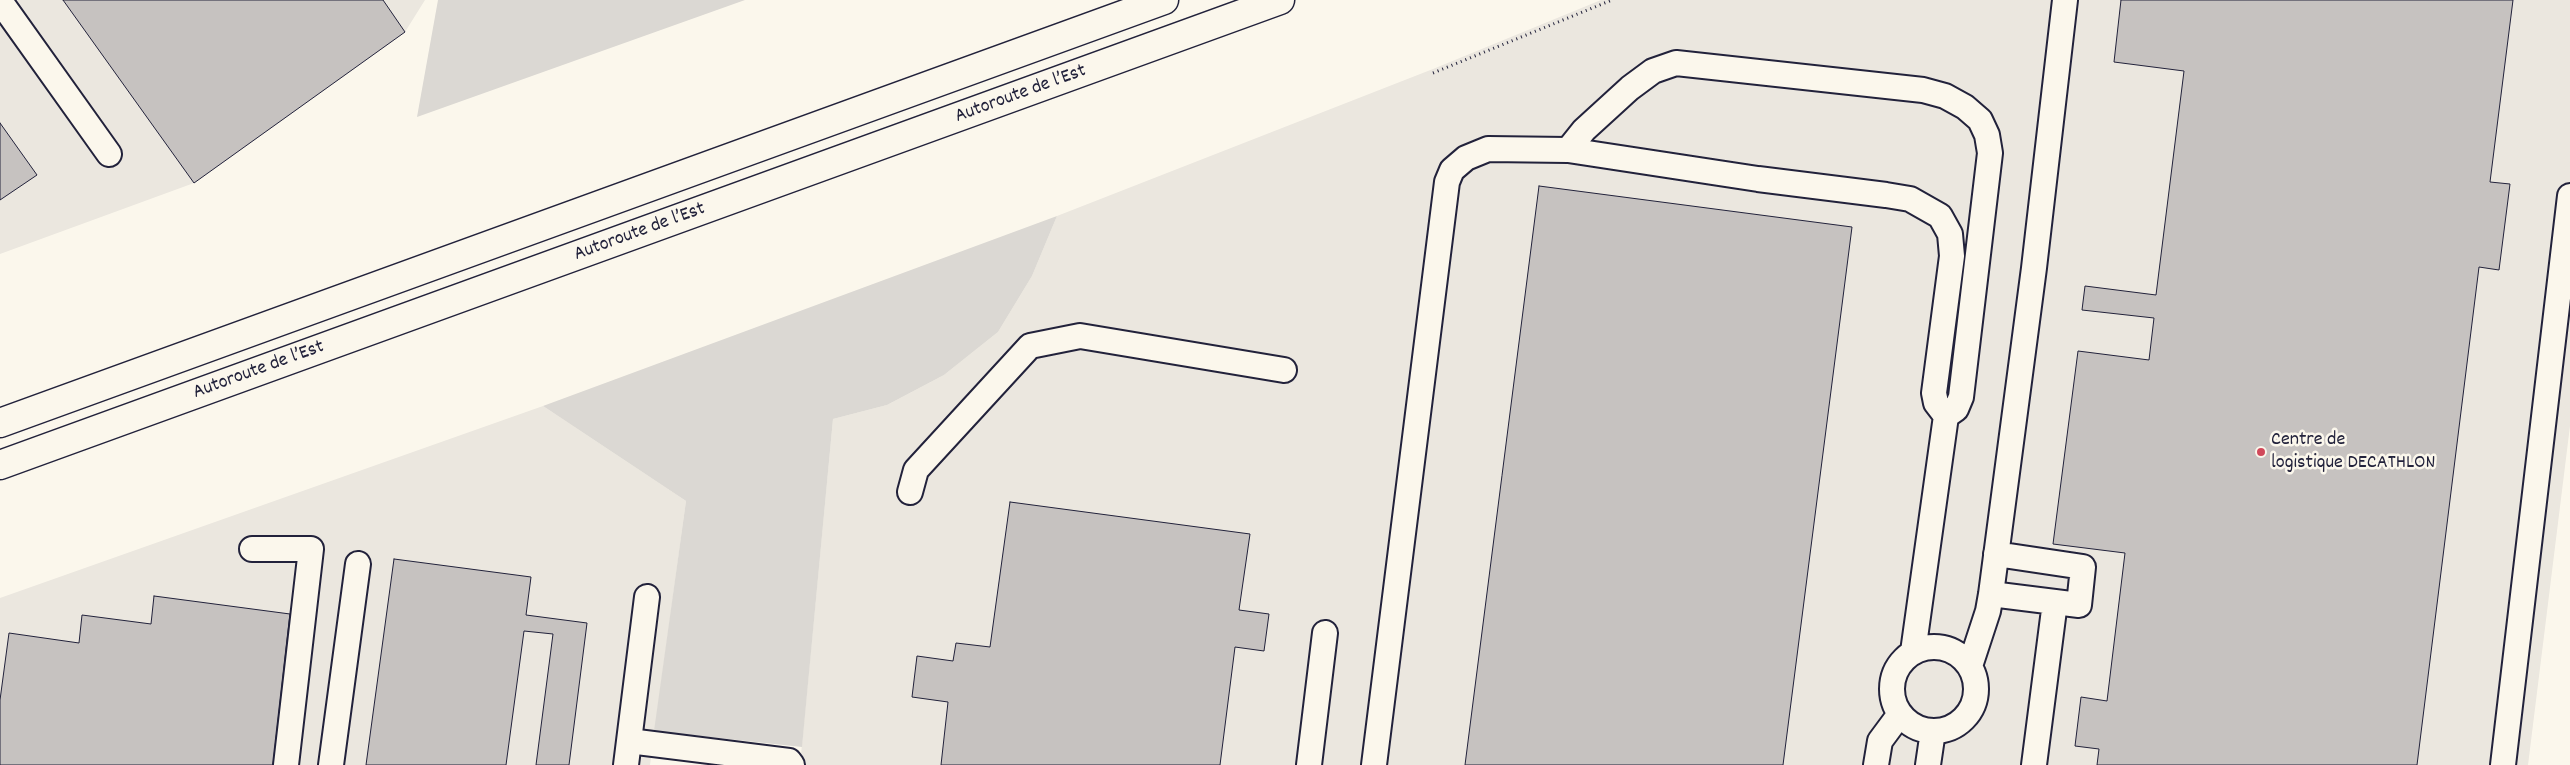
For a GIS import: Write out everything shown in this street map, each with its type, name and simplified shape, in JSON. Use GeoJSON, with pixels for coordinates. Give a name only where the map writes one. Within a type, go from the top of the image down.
{"type":"FeatureCollection","features":[{"type":"Feature","properties":{"kind":"highway","name":"Autoroute de l’Est"},"geometry":{"type":"LineString","coordinates":[[0,423],[1164,0]]}},
{"type":"Feature","properties":{"kind":"highway","name":"Autoroute de l’Est"},"geometry":{"type":"LineString","coordinates":[[0,465],[1280,0]]}},
{"type":"Feature","properties":{"kind":"street"},"geometry":{"type":"LineString","coordinates":[[1970,666],[1988,610],[1991,594],[2065,0]]}},
{"type":"Feature","properties":{"kind":"street"},"geometry":{"type":"LineString","coordinates":[[0,1],[109,154]]}},
{"type":"Feature","properties":{"kind":"street"},"geometry":{"type":"LineString","coordinates":[[1568,150],[1584,130],[1630,88],[1653,71],[1676,63],[1923,90],[1945,96],[1965,107],[1980,120],[1987,135],[1990,153],[1961,397],[1956,409],[1946,416]]}},
{"type":"Feature","properties":{"kind":"street"},"geometry":{"type":"LineString","coordinates":[[1374,765],[1447,182],[1452,170],[1466,158],[1488,149],[1568,150],[1758,179],[1886,195],[1910,200],[1940,216],[1950,234],[1952,256],[1934,393],[1936,403],[1946,416],[1913,652]]}},
{"type":"Feature","properties":{"kind":"street"},"geometry":{"type":"LineString","coordinates":[[2503,765],[2570,196]]}},
{"type":"Feature","properties":{"kind":"street"},"geometry":{"type":"LineString","coordinates":[[910,492],[916,470],[1030,346],[1080,336],[1284,370]]}},
{"type":"Feature","properties":{"kind":"street"},"geometry":{"type":"LineString","coordinates":[[252,549],[311,550],[286,765]]}},
{"type":"Feature","properties":{"kind":"street"},"geometry":{"type":"LineString","coordinates":[[1991,594],[2079,605],[2083,567],[1996,554]]}},
{"type":"Feature","properties":{"kind":"street"},"geometry":{"type":"LineString","coordinates":[[331,765],[358,564]]}},
{"type":"Feature","properties":{"kind":"street"},"geometry":{"type":"LineString","coordinates":[[626,765],[639,742],[648,597]]}},
{"type":"Feature","properties":{"kind":"street"},"geometry":{"type":"LineString","coordinates":[[2034,765],[2055,602]]}},
{"type":"Feature","properties":{"kind":"street"},"geometry":{"type":"LineString","coordinates":[[1309,765],[1325,633]]}},
{"type":"Feature","properties":{"kind":"street"},"geometry":{"type":"LineString","coordinates":[[1938,647],[1951,650],[1962,656],[1970,666],[1976,678],[1977,691],[1974,704],[1968,716],[1958,724],[1946,730],[1920,729],[1909,723],[1900,714],[1894,702],[1892,688],[1894,674],[1902,662],[1913,652],[1925,648],[1938,647]]}},
{"type":"Feature","properties":{"kind":"street"},"geometry":{"type":"LineString","coordinates":[[1876,765],[1880,741],[1900,714]]}},
{"type":"Feature","properties":{"kind":"street"},"geometry":{"type":"LineString","coordinates":[[1928,765],[1933,731]]}},
{"type":"Feature","properties":{"kind":"street"},"geometry":{"type":"LineString","coordinates":[[639,742],[789,761],[792,765]]}},
{"type":"Feature","properties":{"kind":"path"},"geometry":{"type":"LineString","coordinates":[[1433,73],[1612,0]]}},
{"type":"Feature","properties":{"kind":"shaded area"},"geometry":{"type":"Polygon","coordinates":[[[0,0],[425,0],[405,32],[194,183],[0,254],[0,0]]]}},
{"type":"Feature","properties":{"kind":"shaded area"},"geometry":{"type":"Polygon","coordinates":[[[438,0],[745,0],[417,117],[438,0]]]}},
{"type":"Feature","properties":{"kind":"shaded area"},"geometry":{"type":"Polygon","coordinates":[[[1601,0],[2570,0],[2570,426],[2528,765],[800,765],[833,419],[887,405],[944,375],[998,332],[1032,276],[1057,216],[1433,69],[1601,0]]]}},
{"type":"Feature","properties":{"kind":"shaded area"},"geometry":{"type":"Polygon","coordinates":[[[1057,216],[1032,276],[998,332],[944,375],[887,405],[833,419],[802,747],[654,731],[686,501],[543,406],[1057,216]]]}},
{"type":"Feature","properties":{"kind":"shaded area"},"geometry":{"type":"Polygon","coordinates":[[[543,406],[686,501],[650,765],[0,765],[0,598],[543,406]]]}},
{"type":"Feature","properties":{"kind":"building"},"geometry":{"type":"Polygon","coordinates":[[[63,0],[383,0],[405,32],[194,183],[63,0]]]}},
{"type":"Feature","properties":{"kind":"building","name":"Centre de logistique DECATHLON"},"geometry":{"type":"Polygon","coordinates":[[[2121,0],[2513,0],[2490,182],[2510,184],[2499,270],[2479,267],[2417,765],[2097,765],[2099,749],[2075,746],[2081,697],[2107,701],[2125,553],[2053,544],[2078,351],[2149,360],[2154,318],[2082,310],[2085,286],[2156,295],[2184,71],[2114,62],[2121,0]]]}},
{"type":"Feature","properties":{"kind":"building"},"geometry":{"type":"Polygon","coordinates":[[[0,123],[37,175],[0,200],[0,123]]]}},
{"type":"Feature","properties":{"kind":"building"},"geometry":{"type":"Polygon","coordinates":[[[1539,186],[1852,227],[1783,765],[1465,765],[1539,186]]]}},
{"type":"Feature","properties":{"kind":"building"},"geometry":{"type":"Polygon","coordinates":[[[1010,502],[1250,534],[1239,610],[1269,614],[1264,651],[1235,647],[1220,765],[941,765],[948,702],[912,697],[917,656],[953,661],[956,643],[990,647],[1010,502]]]}},
{"type":"Feature","properties":{"kind":"building"},"geometry":{"type":"Polygon","coordinates":[[[394,559],[531,577],[526,615],[587,623],[569,765],[536,765],[553,634],[524,631],[506,765],[366,765],[394,559]]]}},
{"type":"Feature","properties":{"kind":"building"},"geometry":{"type":"Polygon","coordinates":[[[154,596],[290,614],[273,765],[0,765],[0,700],[9,633],[79,643],[82,615],[151,624],[154,596]]]}},
{"type":"Feature","properties":{"kind":"place","name":"Centre de logistique DECATHLON"},"geometry":{"type":"Point","coordinates":[2261,452]}}]}
